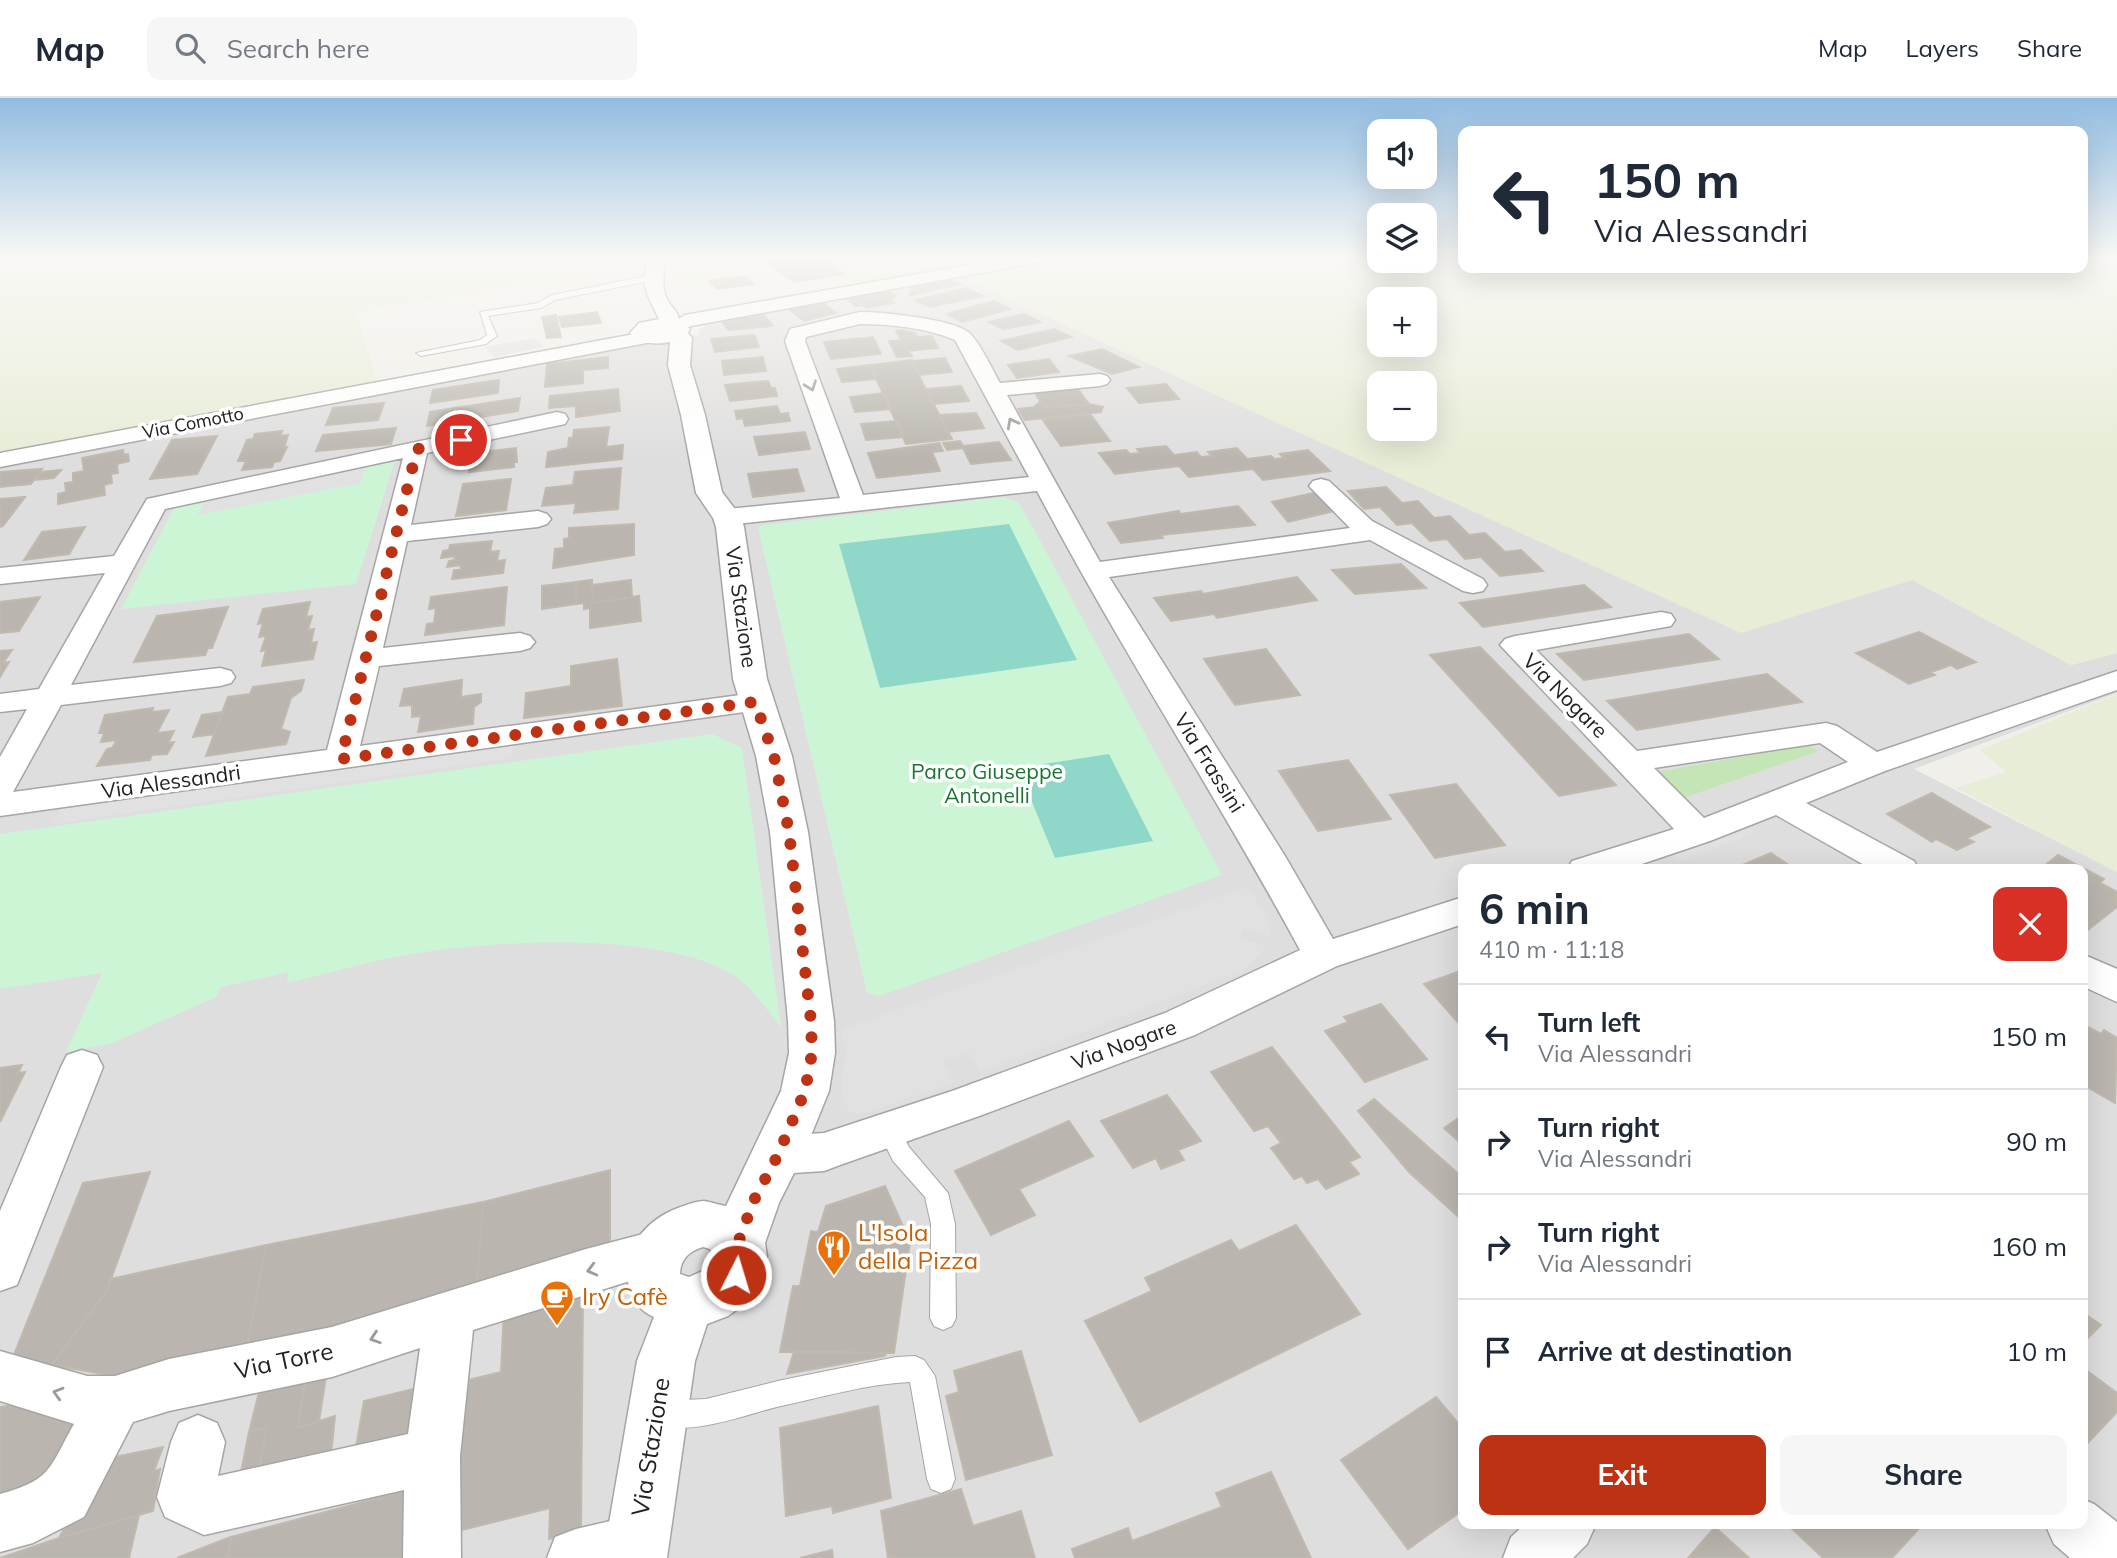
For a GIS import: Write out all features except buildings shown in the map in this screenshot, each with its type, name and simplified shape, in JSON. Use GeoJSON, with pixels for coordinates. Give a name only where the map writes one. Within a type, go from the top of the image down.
{"type":"FeatureCollection","features":[{"type":"Feature","properties":{"kind":"street"},"geometry":{"type":"LineString","coordinates":[[661,324],[662,330]]}},
{"type":"Feature","properties":{"kind":"street","name":"Via Comotto"},"geometry":{"type":"LineString","coordinates":[[0,460],[386,386],[662,330],[677,324]]}},
{"type":"Feature","properties":{"kind":"street","name":"Via Frassini"},"geometry":{"type":"LineString","coordinates":[[834,324],[797,333],[795,341],[854,503]]}},
{"type":"Feature","properties":{"kind":"street","name":"Via Frassini"},"geometry":{"type":"LineString","coordinates":[[915,324],[946,329],[962,336],[1092,570],[1267,856],[1324,956]]}},
{"type":"Feature","properties":{"kind":"street","name":"Via Stazione"},"geometry":{"type":"LineString","coordinates":[[576,1558],[605,1549],[636,1551],[656,1415],[685,1278],[754,1200],[778,1155],[805,1091],[812,1053],[811,1021],[789,832],[774,756],[755,702],[727,517],[709,493],[662,330]]}},
{"type":"Feature","properties":{"kind":"street"},"geometry":{"type":"LineString","coordinates":[[994,390],[1100,380]]}},
{"type":"Feature","properties":{"kind":"street"},"geometry":{"type":"LineString","coordinates":[[0,787],[156,504],[556,419]]}},
{"type":"Feature","properties":{"kind":"street"},"geometry":{"type":"LineString","coordinates":[[341,759],[417,449]]}},
{"type":"Feature","properties":{"kind":"street"},"geometry":{"type":"LineString","coordinates":[[727,517],[1045,483]]}},
{"type":"Feature","properties":{"kind":"street"},"geometry":{"type":"LineString","coordinates":[[1321,486],[1363,526],[1473,584]]}},
{"type":"Feature","properties":{"kind":"street"},"geometry":{"type":"LineString","coordinates":[[394,535],[538,519]]}},
{"type":"Feature","properties":{"kind":"street"},"geometry":{"type":"LineString","coordinates":[[1092,570],[1375,532]]}},
{"type":"Feature","properties":{"kind":"street"},"geometry":{"type":"LineString","coordinates":[[0,576],[123,563]]}},
{"type":"Feature","properties":{"kind":"street","name":"Via Nogare"},"geometry":{"type":"LineString","coordinates":[[1661,620],[1515,645],[1698,832]]}},
{"type":"Feature","properties":{"kind":"street"},"geometry":{"type":"LineString","coordinates":[[365,659],[520,642]]}},
{"type":"Feature","properties":{"kind":"street"},"geometry":{"type":"LineString","coordinates":[[0,703],[219,677]]}},
{"type":"Feature","properties":{"kind":"street"},"geometry":{"type":"LineString","coordinates":[[1603,864],[1698,832],[1873,764],[2117,680]]}},
{"type":"Feature","properties":{"kind":"street","name":"Via Alessandri"},"geometry":{"type":"LineString","coordinates":[[0,805],[755,702]]}},
{"type":"Feature","properties":{"kind":"street"},"geometry":{"type":"LineString","coordinates":[[1630,762],[1826,733],[1873,764]]}},
{"type":"Feature","properties":{"kind":"street"},"geometry":{"type":"LineString","coordinates":[[1777,802],[1891,864]]}},
{"type":"Feature","properties":{"kind":"street","name":"Via Nogare"},"geometry":{"type":"LineString","coordinates":[[778,1155],[824,1152],[889,1130],[1180,1024],[1324,956],[1458,912]]}},
{"type":"Feature","properties":{"kind":"street"},"geometry":{"type":"LineString","coordinates":[[2088,971],[2117,987]]}},
{"type":"Feature","properties":{"kind":"street"},"geometry":{"type":"LineString","coordinates":[[0,1269],[82,1067]]}},
{"type":"Feature","properties":{"kind":"street","name":"Via Torre"},"geometry":{"type":"LineString","coordinates":[[0,1376],[86,1402],[115,1402],[169,1385],[332,1352],[586,1271],[685,1278]]}},
{"type":"Feature","properties":{"kind":"street"},"geometry":{"type":"LineString","coordinates":[[432,1558],[432,1456],[450,1313]]}},
{"type":"Feature","properties":{"kind":"street"},"geometry":{"type":"LineString","coordinates":[[0,1523],[33,1514],[64,1497],[115,1402]]}},
{"type":"Feature","properties":{"kind":"street"},"geometry":{"type":"LineString","coordinates":[[198,1442],[185,1497],[204,1507],[432,1456]]}},
{"type":"Feature","properties":{"kind":"street"},"geometry":{"type":"LineString","coordinates":[[1532,1558],[1562,1529]]}},
{"type":"Feature","properties":{"kind":"street"},"geometry":{"type":"LineString","coordinates":[[2080,1529],[2115,1558]]}},
{"type":"Feature","properties":{"kind":"lane"},"geometry":{"type":"LineString","coordinates":[[421,353],[483,342],[492,336],[487,324]]}},
{"type":"Feature","properties":{"kind":"lane"},"geometry":{"type":"LineString","coordinates":[[889,1130],[901,1154],[936,1193],[943,1224],[943,1318]]}},
{"type":"Feature","properties":{"kind":"lane"},"geometry":{"type":"LineString","coordinates":[[656,1415],[706,1412],[795,1390],[896,1370],[915,1369],[922,1376],[941,1479]]}},
{"type":"Feature","properties":{"kind":"shaded area"},"geometry":{"type":"Polygon","coordinates":[[[707,324],[1064,324],[1741,632],[1912,580],[2071,665],[2117,653],[2117,693],[1914,769],[2117,872],[2117,1558],[0,1558],[0,466],[631,343],[699,335],[699,330],[707,324]]]}},
{"type":"Feature","properties":{"kind":"shaded area"},"geometry":{"type":"Polygon","coordinates":[[[535,338],[544,347],[494,357],[485,347],[535,338]]]}},
{"type":"Feature","properties":{"kind":"shaded area"},"geometry":{"type":"Polygon","coordinates":[[[366,465],[361,483],[197,515],[205,499],[366,465]]]}},
{"type":"Feature","properties":{"kind":"shaded area"},"geometry":{"type":"Polygon","coordinates":[[[1009,524],[1077,660],[880,688],[839,544],[1009,524]]]}},
{"type":"Feature","properties":{"kind":"shaded area"},"geometry":{"type":"Polygon","coordinates":[[[513,744],[511,758],[53,824],[61,808],[513,744]]]}},
{"type":"Feature","properties":{"kind":"shaded area"},"geometry":{"type":"Polygon","coordinates":[[[1109,754],[1153,841],[1055,858],[1018,768],[1109,754]]]}},
{"type":"Feature","properties":{"kind":"shaded area"},"geometry":{"type":"Polygon","coordinates":[[[1748,828],[1755,833],[1679,861],[1672,855],[1748,828]]]}},
{"type":"Feature","properties":{"kind":"shaded area"},"geometry":{"type":"Polygon","coordinates":[[[1248,887],[1268,918],[1270,935],[1243,930],[1240,938],[1267,947],[1243,970],[980,1071],[969,1053],[942,1062],[955,1082],[868,1112],[850,1112],[845,1104],[842,1093],[845,1049],[842,1029],[1248,887]]]}},
{"type":"Feature","properties":{"kind":"green space"},"geometry":{"type":"Polygon","coordinates":[[[0,324],[360,324],[377,382],[0,452],[0,324]]]}},
{"type":"Feature","properties":{"kind":"green space"},"geometry":{"type":"Polygon","coordinates":[[[1064,324],[1367,324],[1367,357],[1437,357],[1437,324],[2117,324],[2117,653],[2071,665],[1912,580],[1741,633],[1064,324]]]}},
{"type":"Feature","properties":{"kind":"green space"},"geometry":{"type":"Polygon","coordinates":[[[395,460],[356,584],[121,609],[175,506],[205,499],[198,515],[366,465],[395,460]]]}},
{"type":"Feature","properties":{"kind":"green space","name":"Parco Giuseppe Antonelli"},"geometry":{"type":"Polygon","coordinates":[[[1003,497],[1018,502],[1026,515],[1222,875],[879,996],[867,993],[758,528],[763,525],[1003,497]]]}},
{"type":"Feature","properties":{"kind":"green space"},"geometry":{"type":"Polygon","coordinates":[[[2117,694],[2117,872],[1956,788],[2006,772],[1980,750],[2117,694]]]}},
{"type":"Feature","properties":{"kind":"green space"},"geometry":{"type":"Polygon","coordinates":[[[712,734],[742,748],[781,1027],[745,984],[707,962],[667,951],[620,945],[518,943],[426,952],[287,983],[289,972],[221,987],[216,997],[110,1044],[66,1052],[102,973],[0,989],[0,834],[712,734]]]}},
{"type":"Feature","properties":{"kind":"green space"},"geometry":{"type":"Polygon","coordinates":[[[1808,745],[1819,751],[1677,800],[1652,773],[1808,745]]]}},
{"type":"Feature","properties":{"kind":"place","name":"L'Isola della Pizza"},"geometry":{"type":"Point","coordinates":[834,1277]}},
{"type":"Feature","properties":{"kind":"place","name":"Iry Cafè"},"geometry":{"type":"Point","coordinates":[557,1327]}},
{"type":"Feature","properties":{"kind":"route"},"geometry":{"type":"LineString","coordinates":[[461,440],[417,449],[341,759],[755,702],[774,756],[789,832],[811,1021],[812,1053],[805,1091],[778,1155],[754,1200],[738,1243],[741,1256],[736,1275]]}}]}
